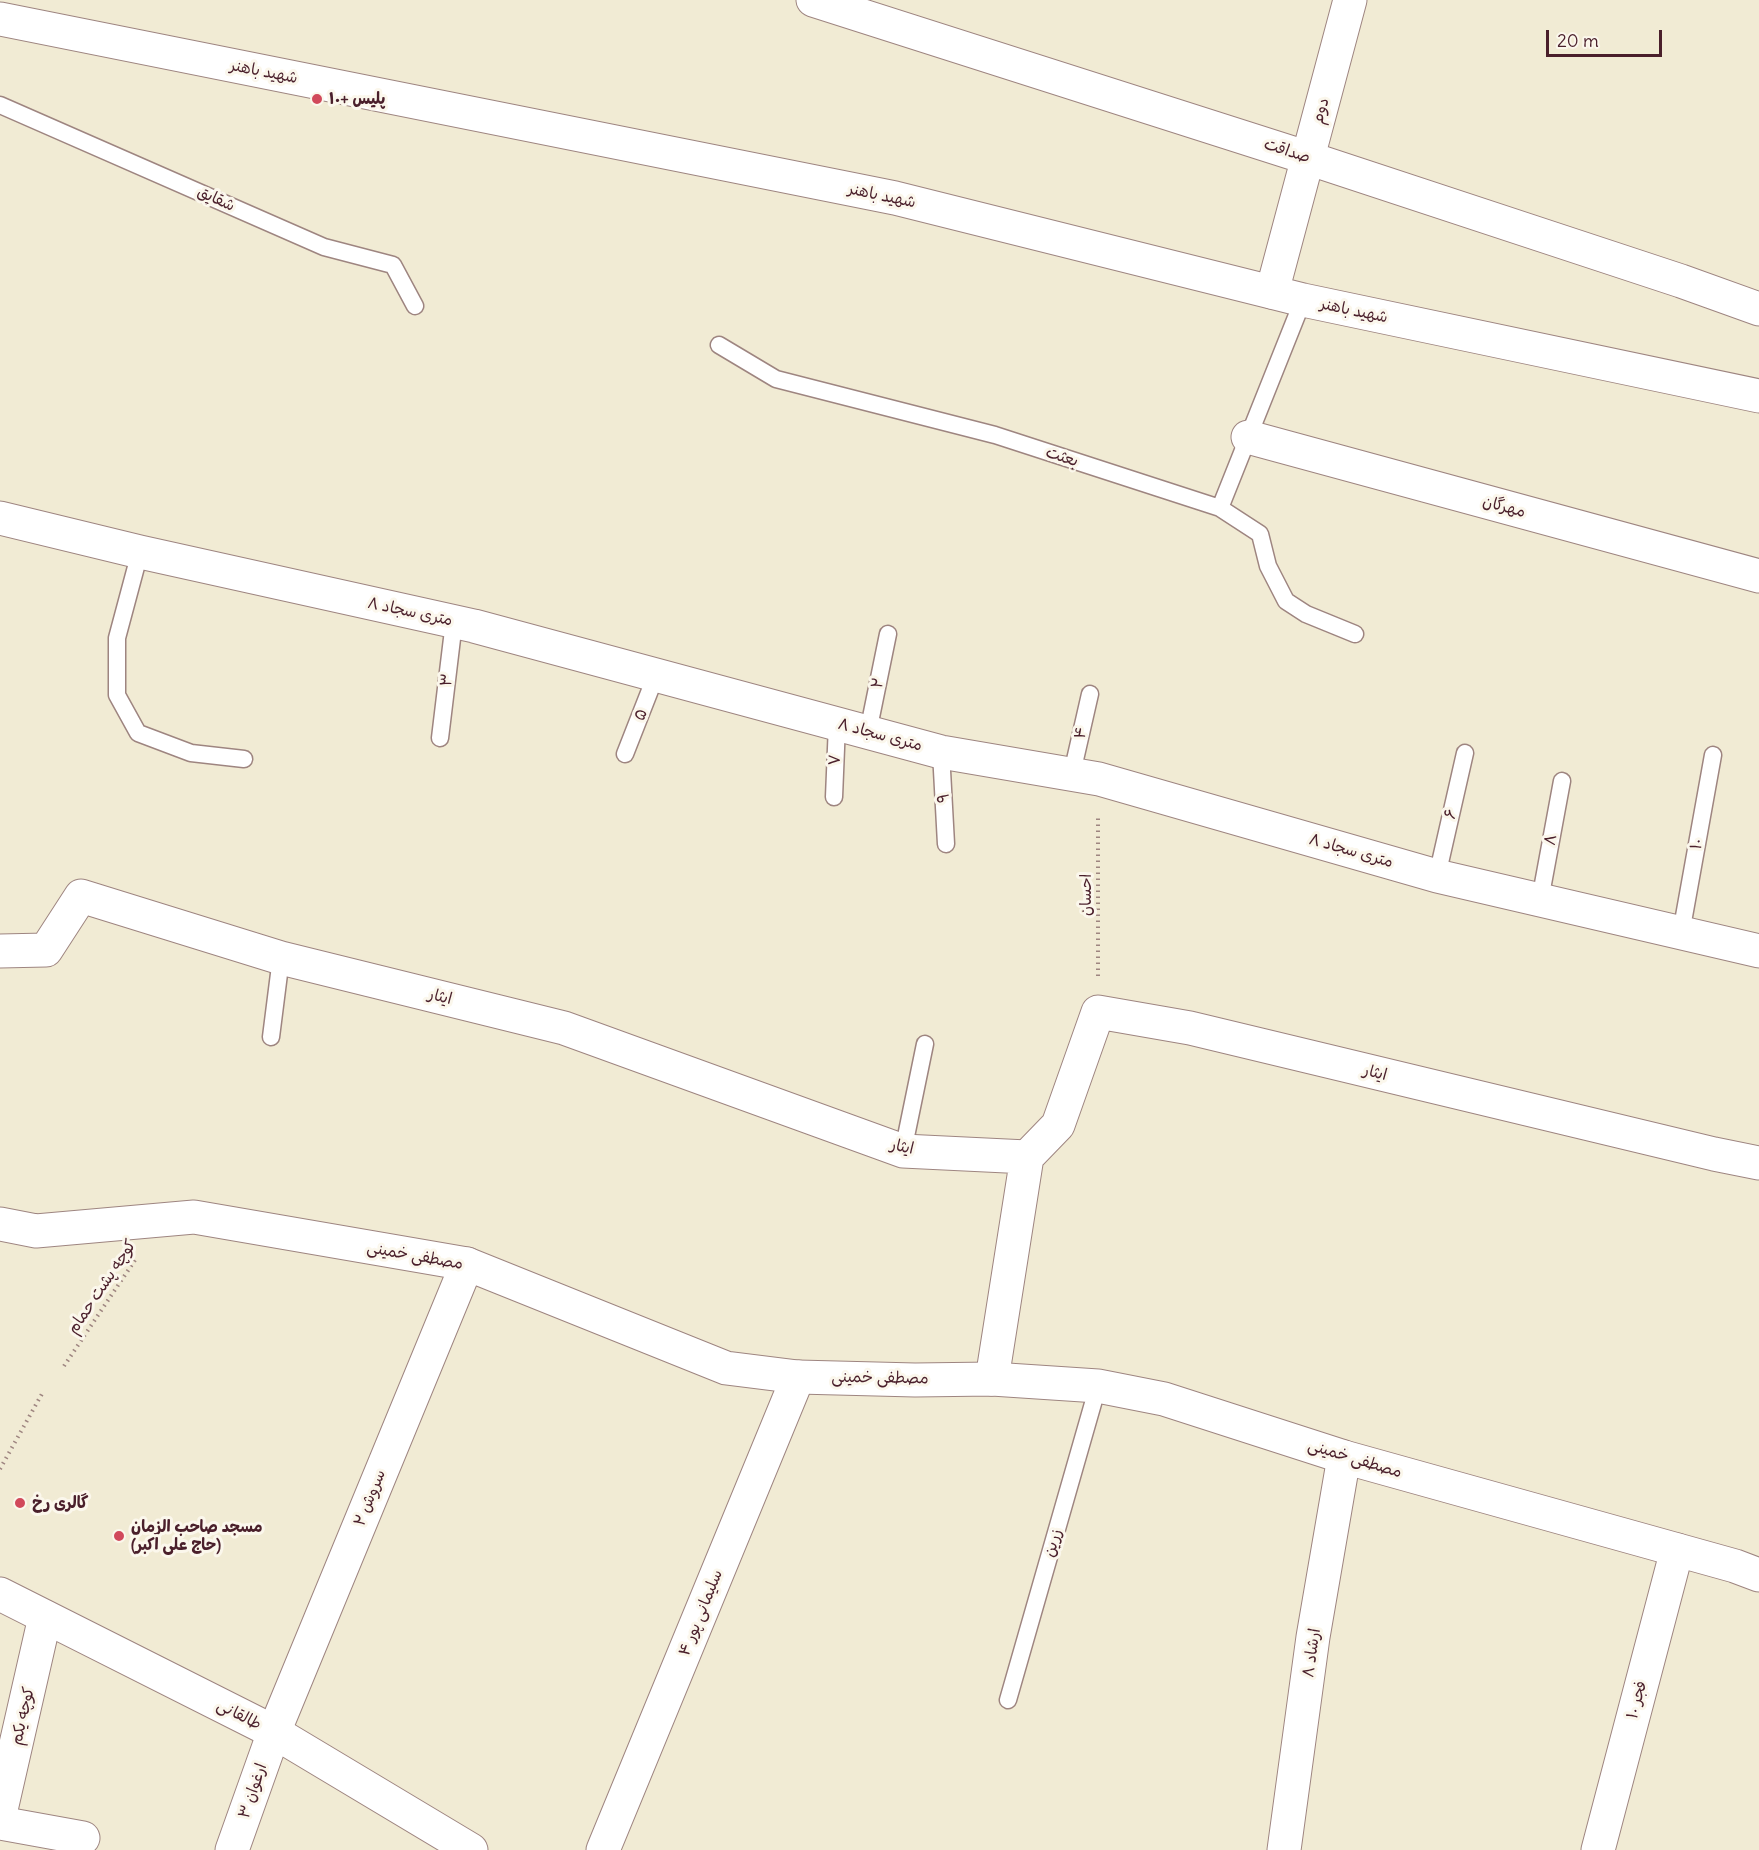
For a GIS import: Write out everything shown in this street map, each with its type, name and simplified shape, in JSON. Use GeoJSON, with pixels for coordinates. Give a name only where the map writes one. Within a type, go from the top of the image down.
{"type":"FeatureCollection","features":[{"type":"Feature","properties":{"kind":"street","name":"صداقت"},"geometry":{"type":"LineString","coordinates":[[813,0],[1308,158],[1759,309]]}},
{"type":"Feature","properties":{"kind":"street","name":"دوم"},"geometry":{"type":"LineString","coordinates":[[1287,296],[1308,158],[1350,0]]}},
{"type":"Feature","properties":{"kind":"street","name":"شهید باهنر"},"geometry":{"type":"LineString","coordinates":[[0,19],[895,198],[1287,296],[1759,396]]}},
{"type":"Feature","properties":{"kind":"street","name":"مهرگان"},"geometry":{"type":"LineString","coordinates":[[1248,437],[1759,576]]}},
{"type":"Feature","properties":{"kind":"street","name":"۸ متری سجاد"},"geometry":{"type":"LineString","coordinates":[[0,518],[140,552],[485,629],[941,752],[1085,776],[1437,876],[1759,951]]}},
{"type":"Feature","properties":{"kind":"street","name":"ایثار"},"geometry":{"type":"LineString","coordinates":[[0,951],[46,950],[81,896],[281,958],[564,1028],[903,1151],[1028,1157]]}},
{"type":"Feature","properties":{"kind":"street"},"geometry":{"type":"LineString","coordinates":[[992,1378],[1028,1157],[1058,1125],[1098,1011]]}},
{"type":"Feature","properties":{"kind":"street","name":"ایثار"},"geometry":{"type":"LineString","coordinates":[[1098,1011],[1190,1028],[1759,1163]]}},
{"type":"Feature","properties":{"kind":"street","name":"مصطفی خمینی"},"geometry":{"type":"LineString","coordinates":[[0,1224],[36,1231],[194,1217],[466,1264],[726,1368],[798,1377],[915,1380],[992,1378],[1098,1386],[1164,1399],[1344,1457],[1759,1575]]}},
{"type":"Feature","properties":{"kind":"street","name":"سروش ۲"},"geometry":{"type":"LineString","coordinates":[[274,1732],[466,1264]]}},
{"type":"Feature","properties":{"kind":"street","name":"سلیمانی پور ۴"},"geometry":{"type":"LineString","coordinates":[[603,1850],[798,1377]]}},
{"type":"Feature","properties":{"kind":"street","name":"ارشاد ۸"},"geometry":{"type":"LineString","coordinates":[[1284,1850],[1313,1637],[1344,1457]]}},
{"type":"Feature","properties":{"kind":"street","name":"فجر ۱۰"},"geometry":{"type":"LineString","coordinates":[[1598,1850],[1677,1550]]}},
{"type":"Feature","properties":{"kind":"street","name":"طالقانی"},"geometry":{"type":"LineString","coordinates":[[0,1594],[274,1732],[471,1850]]}},
{"type":"Feature","properties":{"kind":"street","name":"کوچه یکم"},"geometry":{"type":"LineString","coordinates":[[0,1814],[45,1617]]}},
{"type":"Feature","properties":{"kind":"street","name":"ارغوان ۳"},"geometry":{"type":"LineString","coordinates":[[232,1850],[274,1732]]}},
{"type":"Feature","properties":{"kind":"street"},"geometry":{"type":"LineString","coordinates":[[0,1823],[82,1838]]}},
{"type":"Feature","properties":{"kind":"lane","name":"شقایق"},"geometry":{"type":"LineString","coordinates":[[0,105],[324,247],[393,265],[415,306]]}},
{"type":"Feature","properties":{"kind":"lane"},"geometry":{"type":"LineString","coordinates":[[1220,508],[1248,437],[1287,296]]}},
{"type":"Feature","properties":{"kind":"lane","name":"بعثت"},"geometry":{"type":"LineString","coordinates":[[719,345],[776,379],[995,435],[1220,508],[1260,534],[1268,566],[1286,601],[1306,614],[1355,634]]}},
{"type":"Feature","properties":{"kind":"lane"},"geometry":{"type":"LineString","coordinates":[[140,552],[117,638],[117,695],[138,732],[191,753],[244,759]]}},
{"type":"Feature","properties":{"kind":"lane","name":"۳"},"geometry":{"type":"LineString","coordinates":[[440,738],[454,622]]}},
{"type":"Feature","properties":{"kind":"lane","name":"۲"},"geometry":{"type":"LineString","coordinates":[[868,732],[888,634]]}},
{"type":"Feature","properties":{"kind":"lane","name":"۵"},"geometry":{"type":"LineString","coordinates":[[625,754],[656,675]]}},
{"type":"Feature","properties":{"kind":"lane","name":"۴"},"geometry":{"type":"LineString","coordinates":[[1085,776],[1090,694]]}},
{"type":"Feature","properties":{"kind":"lane","name":"۷"},"geometry":{"type":"LineString","coordinates":[[834,797],[837,724]]}},
{"type":"Feature","properties":{"kind":"lane","name":"۹"},"geometry":{"type":"LineString","coordinates":[[941,752],[946,844]]}},
{"type":"Feature","properties":{"kind":"lane","name":"۶"},"geometry":{"type":"LineString","coordinates":[[1437,876],[1465,753]]}},
{"type":"Feature","properties":{"kind":"lane","name":"۱۰"},"geometry":{"type":"LineString","coordinates":[[1681,933],[1713,755]]}},
{"type":"Feature","properties":{"kind":"lane","name":"۸"},"geometry":{"type":"LineString","coordinates":[[1540,900],[1562,781]]}},
{"type":"Feature","properties":{"kind":"lane"},"geometry":{"type":"LineString","coordinates":[[271,1037],[281,958]]}},
{"type":"Feature","properties":{"kind":"lane"},"geometry":{"type":"LineString","coordinates":[[903,1151],[925,1044]]}},
{"type":"Feature","properties":{"kind":"lane","name":"زرین"},"geometry":{"type":"LineString","coordinates":[[1008,1700],[1098,1386]]}},
{"type":"Feature","properties":{"kind":"path","name":"احسان"},"geometry":{"type":"LineString","coordinates":[[1085,776],[1098,1011]]}},
{"type":"Feature","properties":{"kind":"path","name":"کوچه پشت حمام"},"geometry":{"type":"LineString","coordinates":[[64,1366],[161,1220]]}},
{"type":"Feature","properties":{"kind":"path"},"geometry":{"type":"LineString","coordinates":[[0,1469],[43,1392]]}},
{"type":"Feature","properties":{"kind":"place","name":"پلیس +۱۰"},"geometry":{"type":"Point","coordinates":[317,99]}},
{"type":"Feature","properties":{"kind":"place","name":"گالری رخ"},"geometry":{"type":"Point","coordinates":[20,1503]}},
{"type":"Feature","properties":{"kind":"place","name":"مسجد صاحب الزمان (حاج علی اکبر)"},"geometry":{"type":"Point","coordinates":[119,1536]}}]}
